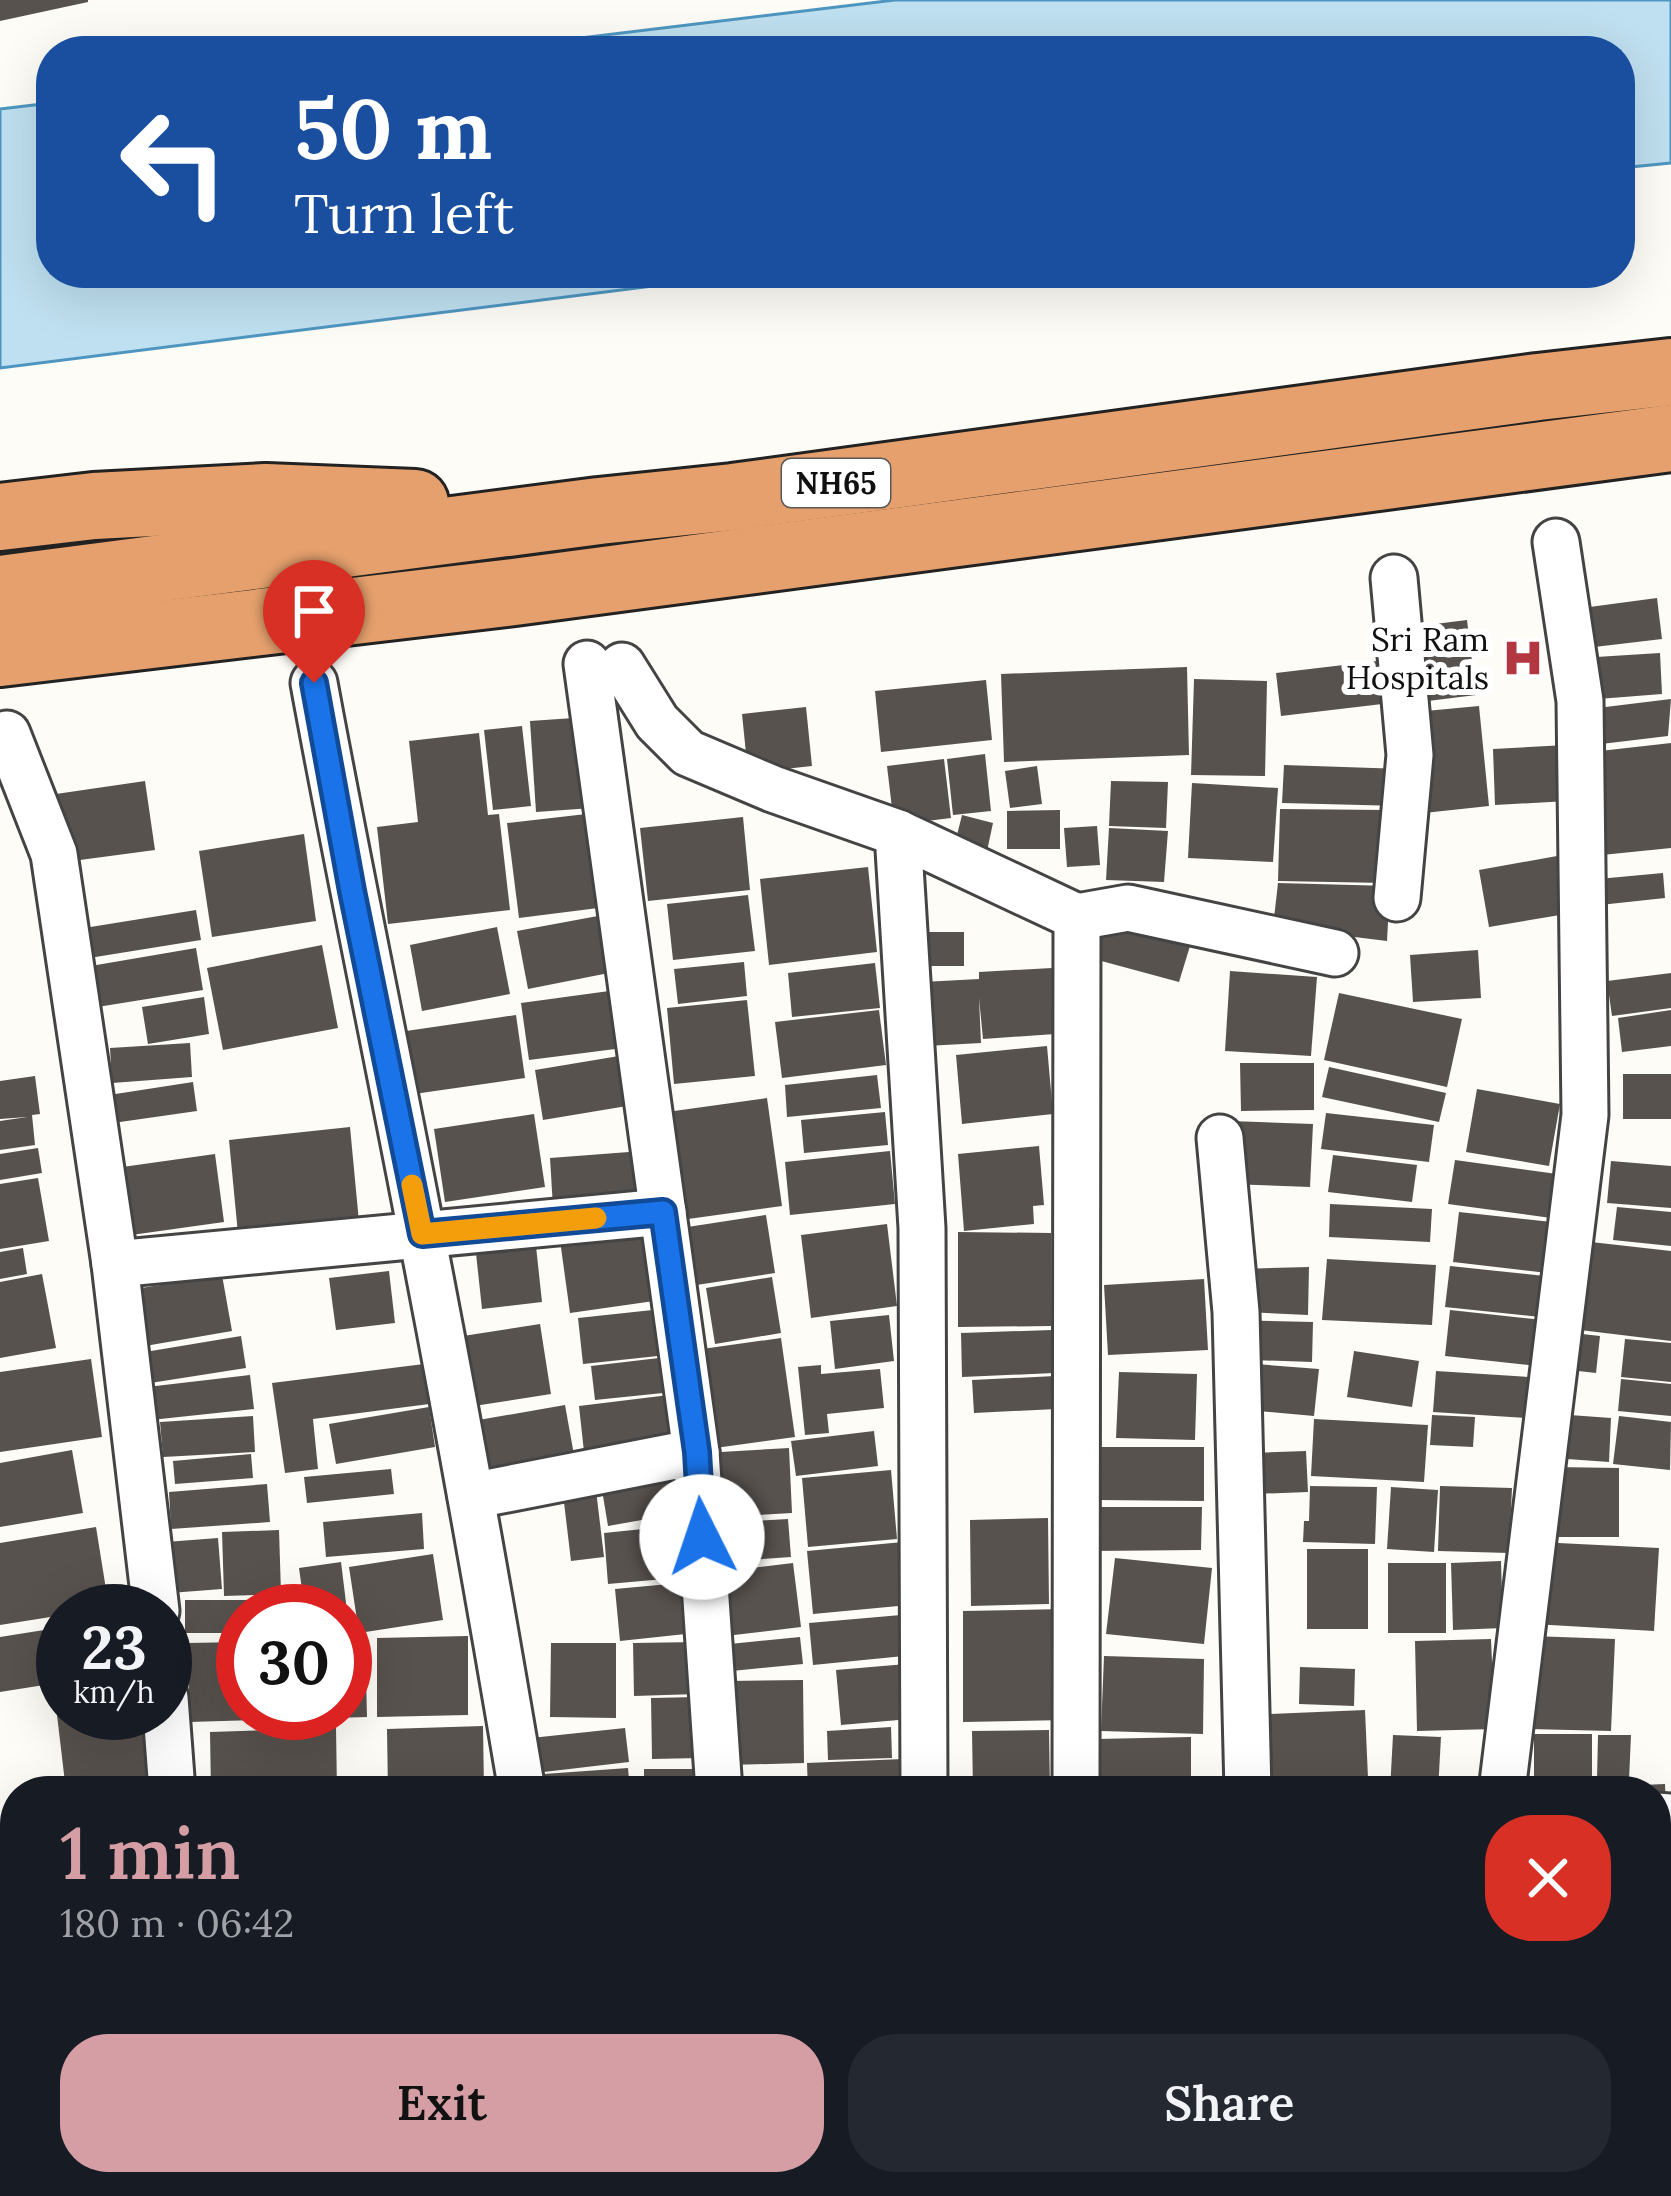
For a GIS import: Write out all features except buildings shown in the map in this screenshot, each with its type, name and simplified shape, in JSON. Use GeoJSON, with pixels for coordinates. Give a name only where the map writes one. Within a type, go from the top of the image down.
{"type":"FeatureCollection","features":[{"type":"Feature","properties":{"kind":"highway","name":"NH65"},"geometry":{"type":"LineString","coordinates":[[0,589],[1671,372]]}},
{"type":"Feature","properties":{"kind":"highway","name":"NH65"},"geometry":{"type":"LineString","coordinates":[[0,653],[514,592],[1671,438]]}},
{"type":"Feature","properties":{"kind":"highway"},"geometry":{"type":"LineString","coordinates":[[0,517],[94,506],[266,497],[599,511]]}},
{"type":"Feature","properties":{"kind":"street"},"geometry":{"type":"LineString","coordinates":[[1504,1776],[1586,1115],[1580,701],[1556,542]]}},
{"type":"Feature","properties":{"kind":"street"},"geometry":{"type":"LineString","coordinates":[[1394,578],[1411,755],[1397,898]]}},
{"type":"Feature","properties":{"kind":"street"},"geometry":{"type":"LineString","coordinates":[[718,1776],[697,1452],[663,1212],[604,665],[688,753],[898,833],[1077,917],[1128,908],[1335,953]]}},
{"type":"Feature","properties":{"kind":"street"},"geometry":{"type":"LineString","coordinates":[[314,683],[422,1234],[519,1776]]}},
{"type":"Feature","properties":{"kind":"street"},"geometry":{"type":"LineString","coordinates":[[7,734],[54,854],[115,1264],[153,1584]]}},
{"type":"Feature","properties":{"kind":"street"},"geometry":{"type":"LineString","coordinates":[[898,833],[922,1228],[924,1776]]}},
{"type":"Feature","properties":{"kind":"street"},"geometry":{"type":"LineString","coordinates":[[1076,1776],[1077,917]]}},
{"type":"Feature","properties":{"kind":"street"},"geometry":{"type":"LineString","coordinates":[[1220,1138],[1236,1312],[1248,1776]]}},
{"type":"Feature","properties":{"kind":"street"},"geometry":{"type":"LineString","coordinates":[[115,1264],[663,1212]]}},
{"type":"Feature","properties":{"kind":"street"},"geometry":{"type":"LineString","coordinates":[[471,1496],[697,1452]]}},
{"type":"Feature","properties":{"kind":"street"},"geometry":{"type":"LineString","coordinates":[[168,1740],[171,1776]]}},
{"type":"Feature","properties":{"kind":"water"},"geometry":{"type":"Polygon","coordinates":[[[895,0],[1671,0],[1671,163],[1635,167],[1635,36],[597,36],[895,0]]]}},
{"type":"Feature","properties":{"kind":"water"},"geometry":{"type":"Polygon","coordinates":[[[36,105],[36,288],[637,288],[0,368],[0,109],[36,105]]]}},
{"type":"Feature","properties":{"kind":"slow traffic"},"geometry":{"type":"LineString","coordinates":[[412,1185],[422,1234],[596,1218]]}},
{"type":"Feature","properties":{"kind":"place","name":"Sri Ram Hospitals"},"geometry":{"type":"Point","coordinates":[1523,658]}},
{"type":"Feature","properties":{"kind":"route"},"geometry":{"type":"LineString","coordinates":[[314,683],[422,1234],[663,1212],[697,1452],[702,1537]]}}]}
